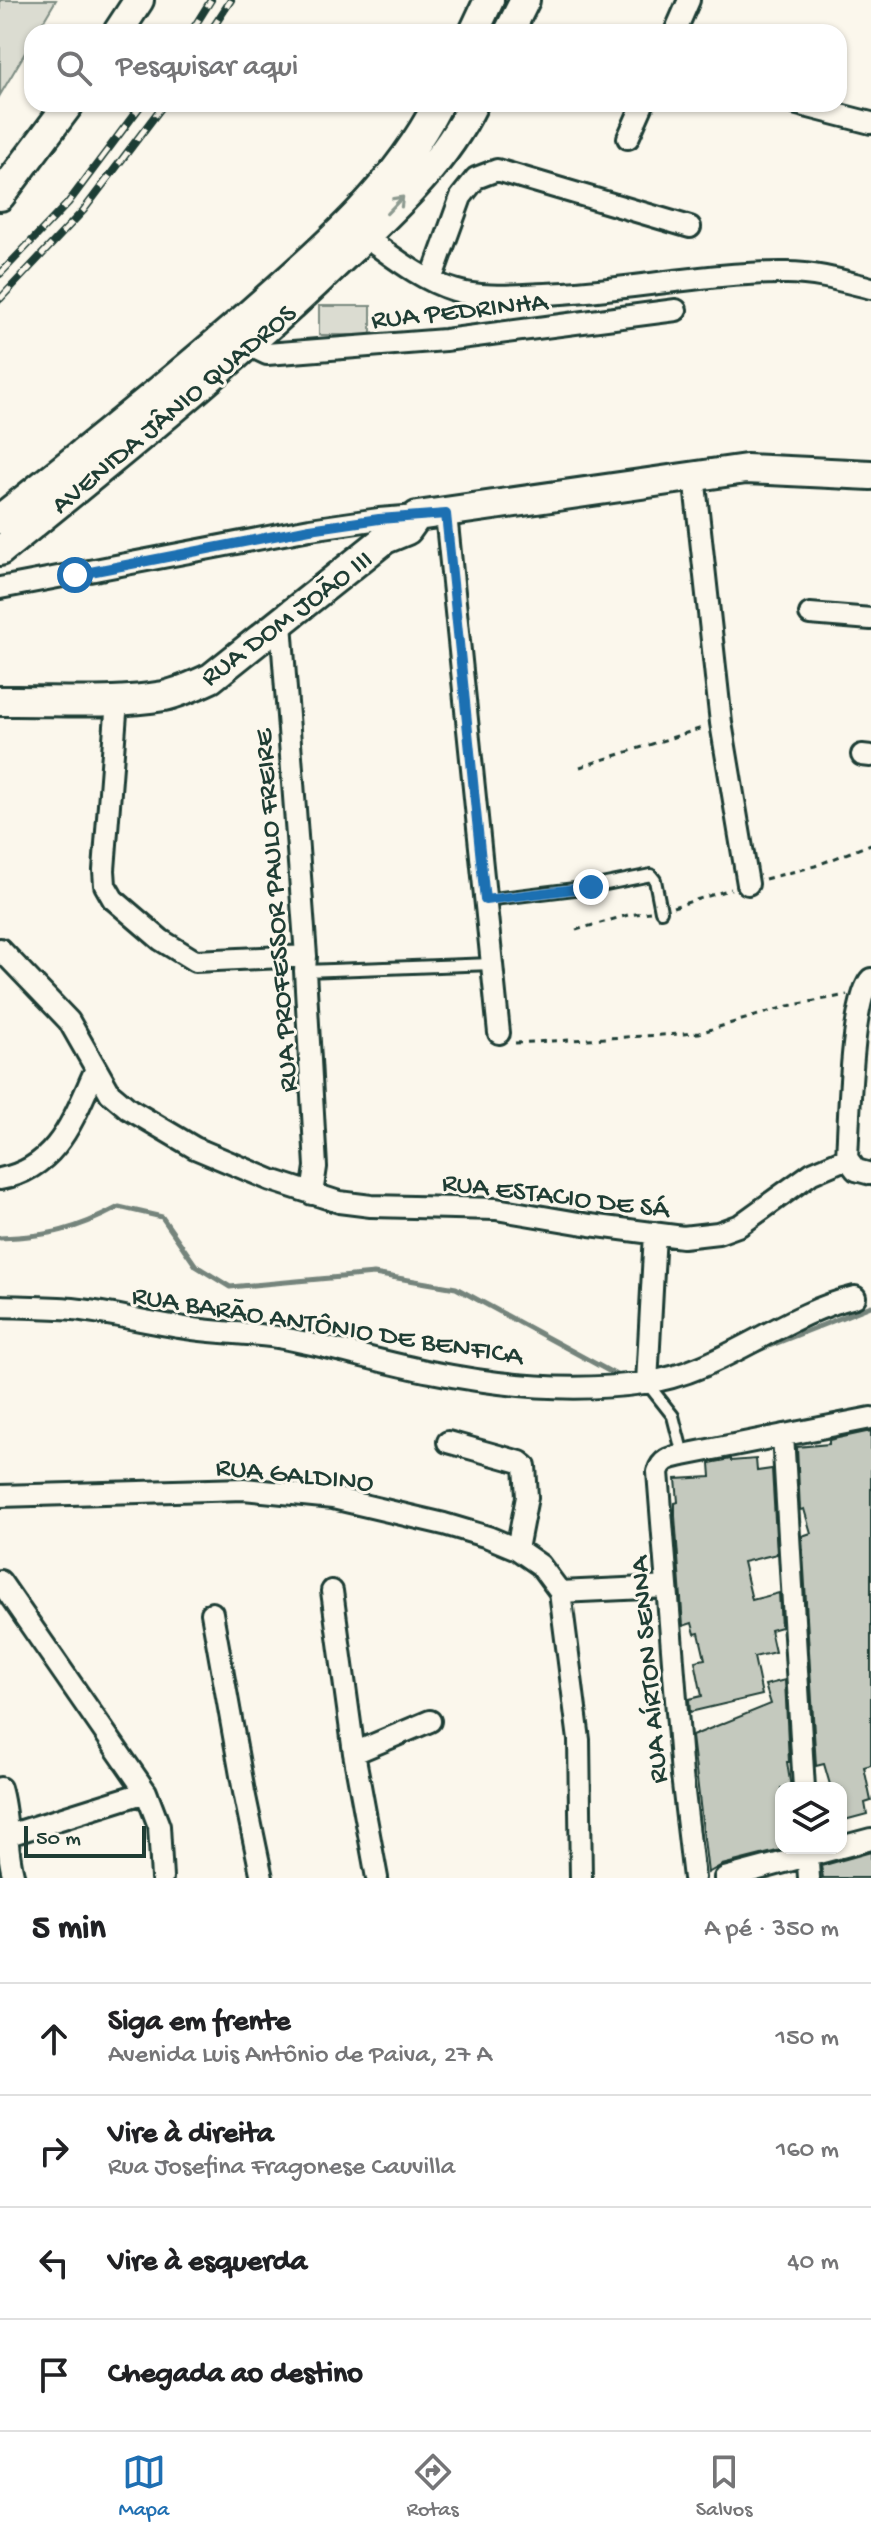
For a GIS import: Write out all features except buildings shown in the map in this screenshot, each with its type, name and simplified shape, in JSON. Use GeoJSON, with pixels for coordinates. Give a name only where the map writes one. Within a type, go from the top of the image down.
{"type":"FeatureCollection","features":[{"type":"Feature","properties":{"kind":"main road"},"geometry":{"type":"LineString","coordinates":[[123,24],[139,0]]}},
{"type":"Feature","properties":{"kind":"main road"},"geometry":{"type":"LineString","coordinates":[[478,24],[489,0]]}},
{"type":"Feature","properties":{"kind":"main road"},"geometry":{"type":"LineString","coordinates":[[513,24],[525,0]]}},
{"type":"Feature","properties":{"kind":"main road"},"geometry":{"type":"LineString","coordinates":[[0,196],[63,112]]}},
{"type":"Feature","properties":{"kind":"main road"},"geometry":{"type":"LineString","coordinates":[[334,253],[365,237],[417,183],[435,140],[437,112]]}},
{"type":"Feature","properties":{"kind":"main road"},"geometry":{"type":"LineString","coordinates":[[334,253],[390,178],[465,112]]}},
{"type":"Feature","properties":{"kind":"main road","name":"AVENIDA JÂNIO QUADROS"},"geometry":{"type":"LineString","coordinates":[[0,551],[248,345],[334,253]]}},
{"type":"Feature","properties":{"kind":"main road","name":"AVENIDA JÂNIO QUADROS"},"geometry":{"type":"LineString","coordinates":[[0,519],[334,253]]}},
{"type":"Feature","properties":{"kind":"main road"},"geometry":{"type":"LineString","coordinates":[[417,516],[746,469],[871,475]]}},
{"type":"Feature","properties":{"kind":"main road","name":"RUA DOM JOÃO III"},"geometry":{"type":"LineString","coordinates":[[0,701],[117,700],[163,696],[185,690],[211,678],[385,539],[407,530],[417,516]]}},
{"type":"Feature","properties":{"kind":"street"},"geometry":{"type":"LineString","coordinates":[[678,24],[689,0]]}},
{"type":"Feature","properties":{"kind":"street"},"geometry":{"type":"LineString","coordinates":[[628,138],[639,112]]}},
{"type":"Feature","properties":{"kind":"street"},"geometry":{"type":"LineString","coordinates":[[828,112],[871,123]]}},
{"type":"Feature","properties":{"kind":"street"},"geometry":{"type":"LineString","coordinates":[[431,280],[461,197],[476,178],[497,170],[690,227]]}},
{"type":"Feature","properties":{"kind":"street"},"geometry":{"type":"LineString","coordinates":[[365,237],[431,280],[454,290],[488,296],[592,292],[787,272],[824,276],[871,288]]}},
{"type":"Feature","properties":{"kind":"street","name":"RUA PEDRINHA"},"geometry":{"type":"LineString","coordinates":[[248,345],[267,354],[445,340],[676,310]]}},
{"type":"Feature","properties":{"kind":"street"},"geometry":{"type":"LineString","coordinates":[[694,475],[721,723],[748,884]]}},
{"type":"Feature","properties":{"kind":"street"},"geometry":{"type":"LineString","coordinates":[[446,514],[499,1033]]}},
{"type":"Feature","properties":{"kind":"street"},"geometry":{"type":"LineString","coordinates":[[0,588],[310,529],[417,516]]}},
{"type":"Feature","properties":{"kind":"street"},"geometry":{"type":"LineString","coordinates":[[810,614],[871,619]]}},
{"type":"Feature","properties":{"kind":"street","name":"RUA PROFESSOR PAULO FREIRE"},"geometry":{"type":"LineString","coordinates":[[281,623],[305,964],[316,1167],[312,1194]]}},
{"type":"Feature","properties":{"kind":"street"},"geometry":{"type":"LineString","coordinates":[[117,700],[104,870],[105,885],[113,899],[161,940],[195,961],[305,964]]}},
{"type":"Feature","properties":{"kind":"street","name":"RUA ESTACIO DE SÁ"},"geometry":{"type":"LineString","coordinates":[[0,949],[69,1021],[95,1071],[110,1093],[129,1109],[218,1158],[312,1194],[371,1206],[496,1209],[683,1237],[718,1233],[740,1225],[812,1173],[847,1158]]}},
{"type":"Feature","properties":{"kind":"street"},"geometry":{"type":"LineString","coordinates":[[866,986],[855,1043],[847,1158],[856,1170],[871,1174]]}},
{"type":"Feature","properties":{"kind":"street"},"geometry":{"type":"LineString","coordinates":[[0,1179],[19,1176],[42,1162],[60,1141],[95,1071]]}},
{"type":"Feature","properties":{"kind":"street"},"geometry":{"type":"LineString","coordinates":[[647,1383],[655,1233]]}},
{"type":"Feature","properties":{"kind":"street","name":"RUA BARÃO ANTÔNIO DE BENFICA"},"geometry":{"type":"LineString","coordinates":[[0,1306],[75,1309],[165,1325],[276,1337],[433,1373],[489,1382],[587,1389],[647,1383],[717,1361],[803,1314],[855,1297]]}},
{"type":"Feature","properties":{"kind":"street"},"geometry":{"type":"LineString","coordinates":[[674,1457],[871,1418]]}},
{"type":"Feature","properties":{"kind":"street"},"geometry":{"type":"LineString","coordinates":[[783,1435],[804,1782]]}},
{"type":"Feature","properties":{"kind":"street"},"geometry":{"type":"LineString","coordinates":[[448,1442],[525,1466],[528,1472],[527,1497],[517,1549]]}},
{"type":"Feature","properties":{"kind":"street","name":"RUA AÍRTON SENNA"},"geometry":{"type":"LineString","coordinates":[[674,1457],[658,1472],[682,1775],[694,1878]]}},
{"type":"Feature","properties":{"kind":"street","name":"RUA GALDINO"},"geometry":{"type":"LineString","coordinates":[[0,1496],[244,1489],[333,1498],[444,1524],[517,1549],[540,1565],[560,1592]]}},
{"type":"Feature","properties":{"kind":"street"},"geometry":{"type":"LineString","coordinates":[[0,1581],[146,1792],[159,1826],[162,1878]]}},
{"type":"Feature","properties":{"kind":"street"},"geometry":{"type":"LineString","coordinates":[[581,1878],[579,1740],[560,1592],[667,1587]]}},
{"type":"Feature","properties":{"kind":"street"},"geometry":{"type":"LineString","coordinates":[[332,1591],[354,1753],[377,1878]]}},
{"type":"Feature","properties":{"kind":"street"},"geometry":{"type":"LineString","coordinates":[[212,1613],[262,1878]]}},
{"type":"Feature","properties":{"kind":"street"},"geometry":{"type":"LineString","coordinates":[[354,1753],[430,1721]]}},
{"type":"Feature","properties":{"kind":"street"},"geometry":{"type":"LineString","coordinates":[[0,1788],[14,1878]]}},
{"type":"Feature","properties":{"kind":"street"},"geometry":{"type":"LineString","coordinates":[[9,1835],[146,1792]]}},
{"type":"Feature","properties":{"kind":"street"},"geometry":{"type":"LineString","coordinates":[[847,1846],[871,1839]]}},
{"type":"Feature","properties":{"kind":"street"},"geometry":{"type":"LineString","coordinates":[[725,1878],[801,1854]]}},
{"type":"Feature","properties":{"kind":"street"},"geometry":{"type":"LineString","coordinates":[[807,1854],[809,1878]]}},
{"type":"Feature","properties":{"kind":"lane"},"geometry":{"type":"LineString","coordinates":[[485,900],[591,887],[651,875],[655,880],[661,911]]}},
{"type":"Feature","properties":{"kind":"lane"},"geometry":{"type":"LineString","coordinates":[[305,964],[492,964]]}},
{"type":"Feature","properties":{"kind":"lane"},"geometry":{"type":"LineString","coordinates":[[647,1383],[673,1416],[674,1457]]}},
{"type":"Feature","properties":{"kind":"path"},"geometry":{"type":"LineString","coordinates":[[580,767],[721,723]]}},
{"type":"Feature","properties":{"kind":"path"},"geometry":{"type":"LineString","coordinates":[[576,930],[628,915],[661,911],[815,866],[871,844]]}},
{"type":"Feature","properties":{"kind":"path"},"geometry":{"type":"LineString","coordinates":[[499,1033],[517,1043],[699,1033],[866,986]]}},
{"type":"Feature","properties":{"kind":"shaded area"},"geometry":{"type":"Polygon","coordinates":[[[0,0],[56,0],[42,24],[24,24],[24,54],[0,95],[0,0]]]}},
{"type":"Feature","properties":{"kind":"shaded area"},"geometry":{"type":"Polygon","coordinates":[[[319,306],[371,306],[371,335],[319,335],[319,306]]]}},
{"type":"Feature","properties":{"kind":"waterway"},"geometry":{"type":"LineString","coordinates":[[0,1238],[62,1230],[119,1207],[162,1217],[196,1266],[230,1287],[374,1274],[456,1288],[620,1377]]}},
{"type":"Feature","properties":{"kind":"waterway"},"geometry":{"type":"LineString","coordinates":[[749,1354],[871,1306]]}},
{"type":"Feature","properties":{"kind":"railway"},"geometry":{"type":"LineString","coordinates":[[196,24],[211,0]]}},
{"type":"Feature","properties":{"kind":"railway"},"geometry":{"type":"LineString","coordinates":[[215,24],[231,0]]}},
{"type":"Feature","properties":{"kind":"railway"},"geometry":{"type":"LineString","coordinates":[[0,274],[68,203],[136,112]]}},
{"type":"Feature","properties":{"kind":"railway"},"geometry":{"type":"LineString","coordinates":[[0,299],[83,211],[158,112]]}},
{"type":"Feature","properties":{"kind":"route"},"geometry":{"type":"LineString","coordinates":[[75,575],[310,529],[446,514],[485,900],[591,887]]}}]}
